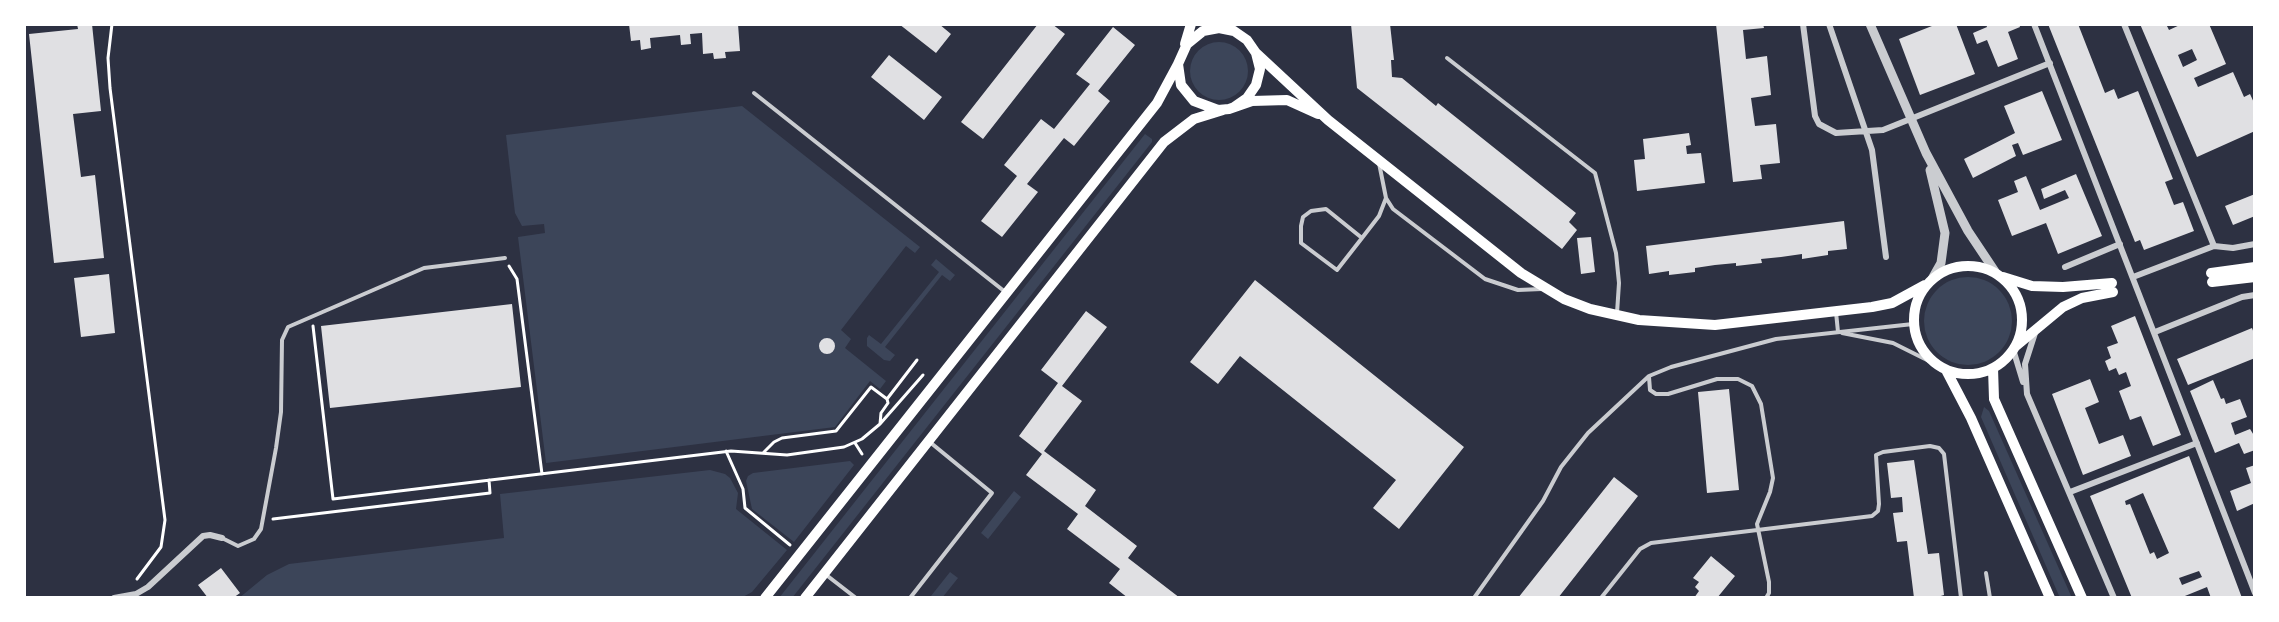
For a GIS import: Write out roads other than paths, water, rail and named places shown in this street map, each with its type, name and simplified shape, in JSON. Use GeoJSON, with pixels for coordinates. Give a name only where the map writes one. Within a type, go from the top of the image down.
{"type":"FeatureCollection","features":[{"type":"Feature","properties":{"kind":"main road"},"geometry":{"type":"LineString","coordinates":[[765,598],[1157,103],[1178,64],[1191,24]]}},
{"type":"Feature","properties":{"kind":"main road"},"geometry":{"type":"LineString","coordinates":[[1240,24],[1256,53],[1328,120],[1545,289],[1564,299],[1616,316],[1659,323],[1715,325],[1892,303],[1914,309]]}},
{"type":"Feature","properties":{"kind":"main road"},"geometry":{"type":"LineString","coordinates":[[1184,48],[1194,36],[1214,28],[1229,29],[1247,40]]}},
{"type":"Feature","properties":{"kind":"main road"},"geometry":{"type":"LineString","coordinates":[[1178,64],[1181,85],[1190,98],[1203,107],[1229,108],[1247,98],[1256,85],[1260,69],[1256,53]]}},
{"type":"Feature","properties":{"kind":"main road"},"geometry":{"type":"LineString","coordinates":[[805,598],[1164,142],[1194,119],[1252,101],[1287,100],[1328,120]]}},
{"type":"Feature","properties":{"kind":"main road"},"geometry":{"type":"LineString","coordinates":[[1892,303],[1929,282],[1943,271],[1970,265],[2032,286],[2113,287],[2063,307],[1993,368],[1970,375],[1946,370],[1933,363],[1919,345],[1913,324],[1914,309],[1929,282]]}},
{"type":"Feature","properties":{"kind":"main road"},"geometry":{"type":"LineString","coordinates":[[2255,267],[2211,278],[2255,277]]}},
{"type":"Feature","properties":{"kind":"main road"},"geometry":{"type":"LineString","coordinates":[[1997,274],[2013,290],[2021,308],[2021,327],[2014,348]]}},
{"type":"Feature","properties":{"kind":"main road"},"geometry":{"type":"LineString","coordinates":[[1993,368],[1994,399],[2082,598]]}},
{"type":"Feature","properties":{"kind":"main road"},"geometry":{"type":"LineString","coordinates":[[1946,370],[1971,418],[2050,598]]}},
{"type":"Feature","properties":{"kind":"street"},"geometry":{"type":"LineString","coordinates":[[1803,24],[1815,116],[1819,124],[1836,133],[1883,130],[2050,63]]}},
{"type":"Feature","properties":{"kind":"street"},"geometry":{"type":"LineString","coordinates":[[1828,24],[1872,150],[1886,257]]}},
{"type":"Feature","properties":{"kind":"street"},"geometry":{"type":"LineString","coordinates":[[1870,24],[1926,153],[1968,231],[1997,274]]}},
{"type":"Feature","properties":{"kind":"street"},"geometry":{"type":"LineString","coordinates":[[2034,24],[2255,593]]}},
{"type":"Feature","properties":{"kind":"street"},"geometry":{"type":"LineString","coordinates":[[2124,24],[2214,246]]}},
{"type":"Feature","properties":{"kind":"street"},"geometry":{"type":"LineString","coordinates":[[1926,153],[1945,233],[1941,263],[1929,282]]}},
{"type":"Feature","properties":{"kind":"street"},"geometry":{"type":"LineString","coordinates":[[2065,267],[2120,244]]}},
{"type":"Feature","properties":{"kind":"street"},"geometry":{"type":"LineString","coordinates":[[2133,277],[2214,246],[2233,248],[2255,244]]}},
{"type":"Feature","properties":{"kind":"street"},"geometry":{"type":"LineString","coordinates":[[2155,332],[2242,297],[2255,295]]}},
{"type":"Feature","properties":{"kind":"street"},"geometry":{"type":"LineString","coordinates":[[2027,394],[2024,379],[2026,357],[2037,329]]}},
{"type":"Feature","properties":{"kind":"street"},"geometry":{"type":"LineString","coordinates":[[2014,348],[2027,394],[2114,598]]}},
{"type":"Feature","properties":{"kind":"street"},"geometry":{"type":"LineString","coordinates":[[2070,492],[2197,443]]}},
{"type":"Feature","properties":{"kind":"street"},"geometry":{"type":"LineString","coordinates":[[114,598],[136,594],[155,582],[196,540],[210,535],[222,538]]}},
{"type":"Feature","properties":{"kind":"lane"},"geometry":{"type":"LineString","coordinates":[[1447,58],[1595,173],[1610,221],[1616,253],[1619,283],[1616,316]]}},
{"type":"Feature","properties":{"kind":"lane"},"geometry":{"type":"LineString","coordinates":[[754,93],[1007,294]]}},
{"type":"Feature","properties":{"kind":"lane"},"geometry":{"type":"LineString","coordinates":[[1378,159],[1386,198],[1394,209],[1485,279],[1518,290],[1545,289]]}},
{"type":"Feature","properties":{"kind":"lane"},"geometry":{"type":"LineString","coordinates":[[1362,238],[1326,209],[1311,211],[1304,218],[1301,226],[1302,243],[1337,270],[1362,238],[1379,216],[1386,198]]}},
{"type":"Feature","properties":{"kind":"lane"},"geometry":{"type":"LineString","coordinates":[[222,538],[238,546],[249,543],[258,534],[263,520],[281,412],[282,340],[288,327],[424,268],[505,258]]}},
{"type":"Feature","properties":{"kind":"lane"},"geometry":{"type":"LineString","coordinates":[[1836,310],[1838,332]]}},
{"type":"Feature","properties":{"kind":"lane"},"geometry":{"type":"LineString","coordinates":[[1474,598],[1543,501],[1561,467],[1588,433],[1649,376],[1671,367],[1776,339],[1913,324]]}},
{"type":"Feature","properties":{"kind":"lane"},"geometry":{"type":"LineString","coordinates":[[1838,332],[1893,343],[1933,363]]}},
{"type":"Feature","properties":{"kind":"lane"},"geometry":{"type":"LineString","coordinates":[[1649,376],[1650,390],[1656,393],[1668,394],[1693,384],[1718,379],[1738,380],[1752,386],[1761,404],[1773,478],[1757,530],[1769,582],[1766,598]]}},
{"type":"Feature","properties":{"kind":"lane"},"geometry":{"type":"LineString","coordinates":[[910,598],[992,493],[928,441]]}},
{"type":"Feature","properties":{"kind":"lane"},"geometry":{"type":"LineString","coordinates":[[1601,598],[1640,549],[1651,543],[1872,516],[1878,511],[1879,504],[1875,455],[1930,446],[1939,448],[1944,454],[1961,598]]}},
{"type":"Feature","properties":{"kind":"lane"},"geometry":{"type":"LineString","coordinates":[[825,573],[856,598]]}},
{"type":"Feature","properties":{"kind":"lane"},"geometry":{"type":"LineString","coordinates":[[1986,573],[1990,598]]}}]}
